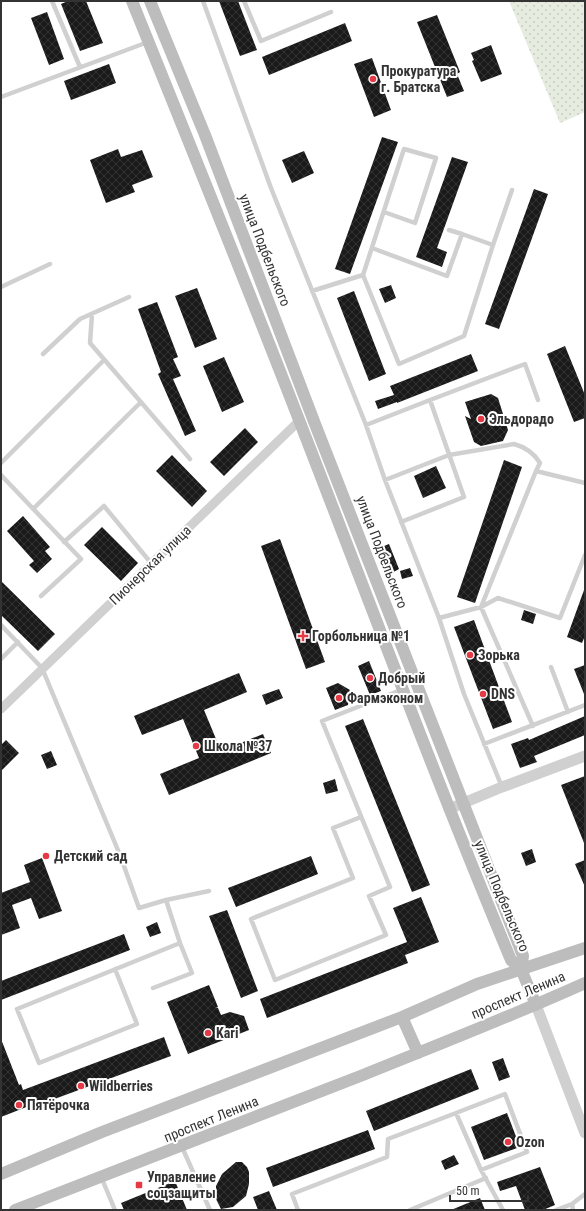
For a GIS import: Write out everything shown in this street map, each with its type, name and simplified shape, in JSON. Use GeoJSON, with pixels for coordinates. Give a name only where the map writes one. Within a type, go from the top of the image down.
{"type":"FeatureCollection","features":[{"type":"Feature","properties":{"kind":"main road","name":"улица Подбельского"},"geometry":{"type":"LineString","coordinates":[[132,1],[263,329],[449,809],[511,960],[521,969]]}},
{"type":"Feature","properties":{"kind":"main road","name":"улица Подбельского"},"geometry":{"type":"LineString","coordinates":[[150,1],[205,135],[523,956],[521,969]]}},
{"type":"Feature","properties":{"kind":"main road"},"geometry":{"type":"LineString","coordinates":[[263,329],[277,323]]}},
{"type":"Feature","properties":{"kind":"main road","name":"проспект Ленина"},"geometry":{"type":"LineString","coordinates":[[1,1174],[102,1132],[402,1017],[477,984],[585,948]]}},
{"type":"Feature","properties":{"kind":"main road"},"geometry":{"type":"LineString","coordinates":[[521,969],[536,1005]]}},
{"type":"Feature","properties":{"kind":"main road","name":"проспект Ленина"},"geometry":{"type":"LineString","coordinates":[[15,1210],[182,1147],[536,1005],[585,983]]}},
{"type":"Feature","properties":{"kind":"main road"},"geometry":{"type":"LineString","coordinates":[[402,1017],[418,1053]]}},
{"type":"Feature","properties":{"kind":"street","name":"Пионерская улица"},"geometry":{"type":"LineString","coordinates":[[1,709],[299,421]]}},
{"type":"Feature","properties":{"kind":"street"},"geometry":{"type":"LineString","coordinates":[[449,809],[502,787],[585,756]]}},
{"type":"Feature","properties":{"kind":"street"},"geometry":{"type":"LineString","coordinates":[[536,1005],[585,1133]]}},
{"type":"Feature","properties":{"kind":"lane"},"geometry":{"type":"LineString","coordinates":[[52,1],[80,68]]}},
{"type":"Feature","properties":{"kind":"lane"},"geometry":{"type":"LineString","coordinates":[[203,1],[250,132],[366,425],[401,522],[440,618],[464,694],[502,787]]}},
{"type":"Feature","properties":{"kind":"lane"},"geometry":{"type":"LineString","coordinates":[[244,1],[261,41],[331,12]]}},
{"type":"Feature","properties":{"kind":"lane"},"geometry":{"type":"LineString","coordinates":[[1,97],[148,42]]}},
{"type":"Feature","properties":{"kind":"lane"},"geometry":{"type":"LineString","coordinates":[[384,212],[415,223],[436,158],[404,149],[363,275],[399,364],[464,336],[492,245],[512,190]]}},
{"type":"Feature","properties":{"kind":"lane"},"geometry":{"type":"LineString","coordinates":[[450,230],[492,245]]}},
{"type":"Feature","properties":{"kind":"lane"},"geometry":{"type":"LineString","coordinates":[[372,248],[446,276],[462,234]]}},
{"type":"Feature","properties":{"kind":"lane"},"geometry":{"type":"LineString","coordinates":[[1,287],[50,264]]}},
{"type":"Feature","properties":{"kind":"lane"},"geometry":{"type":"LineString","coordinates":[[312,291],[363,275]]}},
{"type":"Feature","properties":{"kind":"lane"},"geometry":{"type":"LineString","coordinates":[[42,354],[80,319],[129,297]]}},
{"type":"Feature","properties":{"kind":"lane"},"geometry":{"type":"LineString","coordinates":[[92,314],[90,343],[190,459]]}},
{"type":"Feature","properties":{"kind":"lane"},"geometry":{"type":"LineString","coordinates":[[1,463],[104,360]]}},
{"type":"Feature","properties":{"kind":"lane"},"geometry":{"type":"LineString","coordinates":[[366,425],[526,364],[538,400]]}},
{"type":"Feature","properties":{"kind":"lane"},"geometry":{"type":"LineString","coordinates":[[401,522],[464,497],[430,400]]}},
{"type":"Feature","properties":{"kind":"lane"},"geometry":{"type":"LineString","coordinates":[[33,509],[141,402]]}},
{"type":"Feature","properties":{"kind":"lane"},"geometry":{"type":"LineString","coordinates":[[385,480],[449,455],[514,444],[535,455],[540,463],[482,607],[533,726]]}},
{"type":"Feature","properties":{"kind":"lane"},"geometry":{"type":"LineString","coordinates":[[536,471],[585,483]]}},
{"type":"Feature","properties":{"kind":"lane"},"geometry":{"type":"LineString","coordinates":[[1,475],[81,559],[41,596]]}},
{"type":"Feature","properties":{"kind":"lane"},"geometry":{"type":"LineString","coordinates":[[64,542],[104,506],[151,563]]}},
{"type":"Feature","properties":{"kind":"lane"},"geometry":{"type":"LineString","coordinates":[[440,618],[482,607],[498,598],[560,618],[585,555]]}},
{"type":"Feature","properties":{"kind":"lane"},"geometry":{"type":"LineString","coordinates":[[1,625],[42,668],[114,840],[139,908],[166,900],[209,891]]}},
{"type":"Feature","properties":{"kind":"lane"},"geometry":{"type":"LineString","coordinates":[[1,659],[18,642]]}},
{"type":"Feature","properties":{"kind":"lane"},"geometry":{"type":"LineString","coordinates":[[552,667],[568,712]]}},
{"type":"Feature","properties":{"kind":"lane"},"geometry":{"type":"LineString","coordinates":[[361,817],[332,828],[353,878],[250,919],[275,980],[386,935],[370,896],[390,887],[322,721],[403,689]]}},
{"type":"Feature","properties":{"kind":"lane"},"geometry":{"type":"LineString","coordinates":[[484,744],[585,705]]}},
{"type":"Feature","properties":{"kind":"lane"},"geometry":{"type":"LineString","coordinates":[[153,988],[192,972],[180,943],[166,900]]}},
{"type":"Feature","properties":{"kind":"lane"},"geometry":{"type":"LineString","coordinates":[[116,969],[138,1024],[39,1063],[17,1009],[180,943]]}},
{"type":"Feature","properties":{"kind":"lane"},"geometry":{"type":"LineString","coordinates":[[298,1210],[292,1194],[386,1157],[388,1139],[505,1094],[527,1152],[481,1170]]}},
{"type":"Feature","properties":{"kind":"lane"},"geometry":{"type":"LineString","coordinates":[[456,1113],[481,1170],[503,1210]]}},
{"type":"Feature","properties":{"kind":"lane"},"geometry":{"type":"LineString","coordinates":[[182,1147],[210,1210]]}},
{"type":"Feature","properties":{"kind":"lane"},"geometry":{"type":"LineString","coordinates":[[101,1177],[115,1210]]}},
{"type":"Feature","properties":{"kind":"lane"},"geometry":{"type":"LineString","coordinates":[[410,1210],[486,1178]]}},
{"type":"Feature","properties":{"kind":"lane"},"geometry":{"type":"LineString","coordinates":[[556,1210],[572,1204],[585,1194]]}},
{"type":"Feature","properties":{"kind":"lane"},"geometry":{"type":"LineString","coordinates":[[572,1204],[573,1210]]}},
{"type":"Feature","properties":{"kind":"shaded area"},"geometry":{"type":"Polygon","coordinates":[[[509,1],[585,1],[585,112],[560,123],[509,1]]]}},
{"type":"Feature","properties":{"kind":"building"},"geometry":{"type":"Polygon","coordinates":[[[68,1],[86,1],[103,43],[80,51],[61,4],[68,1]]]}},
{"type":"Feature","properties":{"kind":"building"},"geometry":{"type":"Polygon","coordinates":[[[219,1],[238,1],[257,50],[240,56],[219,1]]]}},
{"type":"Feature","properties":{"kind":"building"},"geometry":{"type":"Polygon","coordinates":[[[47,12],[64,59],[49,65],[31,18],[47,12]]]}},
{"type":"Feature","properties":{"kind":"building"},"geometry":{"type":"Polygon","coordinates":[[[437,15],[460,72],[457,74],[464,91],[447,97],[417,22],[437,15]]]}},
{"type":"Feature","properties":{"kind":"building"},"geometry":{"type":"Polygon","coordinates":[[[345,23],[352,41],[269,75],[262,57],[345,23]]]}},
{"type":"Feature","properties":{"kind":"building"},"geometry":{"type":"Polygon","coordinates":[[[491,45],[502,74],[481,82],[472,61],[474,60],[471,53],[491,45]]]}},
{"type":"Feature","properties":{"kind":"building"},"geometry":{"type":"Polygon","coordinates":[[[372,58],[391,110],[374,117],[354,64],[372,58]]]}},
{"type":"Feature","properties":{"kind":"building"},"geometry":{"type":"Polygon","coordinates":[[[109,64],[116,83],[71,100],[64,81],[109,64]]]}},
{"type":"Feature","properties":{"kind":"building"},"geometry":{"type":"Polygon","coordinates":[[[382,137],[398,142],[350,274],[335,269],[382,137]]]}},
{"type":"Feature","properties":{"kind":"building"},"geometry":{"type":"Polygon","coordinates":[[[118,149],[121,157],[142,150],[153,177],[132,185],[135,192],[106,203],[90,160],[118,149]]]}},
{"type":"Feature","properties":{"kind":"building"},"geometry":{"type":"Polygon","coordinates":[[[304,151],[314,173],[292,183],[282,160],[304,151]]]}},
{"type":"Feature","properties":{"kind":"building"},"geometry":{"type":"Polygon","coordinates":[[[452,157],[468,162],[437,248],[447,252],[442,267],[416,257],[452,157]]]}},
{"type":"Feature","properties":{"kind":"building"},"geometry":{"type":"Polygon","coordinates":[[[534,189],[548,194],[499,329],[485,324],[534,189]]]}},
{"type":"Feature","properties":{"kind":"building"},"geometry":{"type":"Polygon","coordinates":[[[391,285],[396,298],[385,303],[379,289],[391,285]]]}},
{"type":"Feature","properties":{"kind":"building"},"geometry":{"type":"Polygon","coordinates":[[[197,288],[217,339],[195,348],[175,296],[197,288]]]}},
{"type":"Feature","properties":{"kind":"building"},"geometry":{"type":"Polygon","coordinates":[[[354,291],[386,374],[369,381],[337,298],[354,291]]]}},
{"type":"Feature","properties":{"kind":"building"},"geometry":{"type":"Polygon","coordinates":[[[157,302],[178,357],[173,359],[181,376],[173,379],[196,431],[185,436],[158,374],[161,372],[138,309],[157,302]]]}},
{"type":"Feature","properties":{"kind":"building"},"geometry":{"type":"Polygon","coordinates":[[[565,346],[585,395],[585,418],[574,422],[547,354],[565,346]]]}},
{"type":"Feature","properties":{"kind":"building"},"geometry":{"type":"Polygon","coordinates":[[[471,354],[478,371],[378,409],[375,401],[394,395],[390,386],[471,354]]]}},
{"type":"Feature","properties":{"kind":"building"},"geometry":{"type":"Polygon","coordinates":[[[224,357],[244,402],[222,412],[203,366],[224,357]]]}},
{"type":"Feature","properties":{"kind":"building","name":"Эльдорадо"},"geometry":{"type":"Polygon","coordinates":[[[491,394],[498,398],[508,430],[503,441],[481,446],[474,442],[465,416],[471,419],[465,402],[491,394]]]}},
{"type":"Feature","properties":{"kind":"building"},"geometry":{"type":"Polygon","coordinates":[[[245,428],[258,442],[224,476],[210,462],[245,428]]]}},
{"type":"Feature","properties":{"kind":"building"},"geometry":{"type":"Polygon","coordinates":[[[172,455],[207,491],[192,507],[156,471],[172,455]]]}},
{"type":"Feature","properties":{"kind":"building"},"geometry":{"type":"Polygon","coordinates":[[[504,460],[522,467],[475,603],[457,597],[504,460]]]}},
{"type":"Feature","properties":{"kind":"building"},"geometry":{"type":"Polygon","coordinates":[[[436,466],[446,488],[423,498],[414,476],[436,466]]]}},
{"type":"Feature","properties":{"kind":"building"},"geometry":{"type":"Polygon","coordinates":[[[23,516],[50,547],[45,551],[52,559],[37,573],[29,565],[34,561],[7,531],[23,516]]]}},
{"type":"Feature","properties":{"kind":"building"},"geometry":{"type":"Polygon","coordinates":[[[102,527],[138,563],[121,581],[84,545],[102,527]]]}},
{"type":"Feature","properties":{"kind":"building"},"geometry":{"type":"Polygon","coordinates":[[[280,539],[325,662],[306,669],[261,546],[280,539]]]}},
{"type":"Feature","properties":{"kind":"building"},"geometry":{"type":"Polygon","coordinates":[[[389,544],[399,569],[390,574],[379,548],[389,544]]]}},
{"type":"Feature","properties":{"kind":"building"},"geometry":{"type":"Polygon","coordinates":[[[410,568],[413,576],[402,579],[400,571],[410,568]]]}},
{"type":"Feature","properties":{"kind":"building"},"geometry":{"type":"Polygon","coordinates":[[[1,581],[55,634],[38,651],[1,615],[1,581]]]}},
{"type":"Feature","properties":{"kind":"building"},"geometry":{"type":"Polygon","coordinates":[[[584,590],[585,636],[582,643],[567,637],[584,590]]]}},
{"type":"Feature","properties":{"kind":"building"},"geometry":{"type":"Polygon","coordinates":[[[524,610],[536,614],[533,624],[521,620],[524,610]]]}},
{"type":"Feature","properties":{"kind":"building"},"geometry":{"type":"Polygon","coordinates":[[[474,620],[512,722],[493,729],[454,627],[474,620]]]}},
{"type":"Feature","properties":{"kind":"building","name":"Добрый"},"geometry":{"type":"Polygon","coordinates":[[[369,661],[381,691],[370,695],[358,666],[369,661]]]}},
{"type":"Feature","properties":{"kind":"building"},"geometry":{"type":"Polygon","coordinates":[[[585,665],[585,694],[584,694],[574,669],[585,665]]]}},
{"type":"Feature","properties":{"kind":"building"},"geometry":{"type":"Polygon","coordinates":[[[239,673],[247,692],[204,710],[221,751],[263,734],[271,753],[169,795],[160,774],[199,758],[183,719],[142,735],[134,716],[239,673]]]}},
{"type":"Feature","properties":{"kind":"building","name":"Фармэконом"},"geometry":{"type":"Polygon","coordinates":[[[338,683],[350,690],[348,705],[335,710],[326,688],[338,683]]]}},
{"type":"Feature","properties":{"kind":"building"},"geometry":{"type":"Polygon","coordinates":[[[279,689],[283,698],[266,705],[262,695],[279,689]]]}},
{"type":"Feature","properties":{"kind":"building"},"geometry":{"type":"Polygon","coordinates":[[[585,716],[585,735],[534,756],[537,762],[520,768],[511,744],[528,738],[529,740],[585,716]]]}},
{"type":"Feature","properties":{"kind":"building"},"geometry":{"type":"Polygon","coordinates":[[[363,719],[430,885],[412,892],[345,726],[363,719]]]}},
{"type":"Feature","properties":{"kind":"building"},"geometry":{"type":"Polygon","coordinates":[[[6,740],[19,753],[1,771],[1,745],[6,740]]]}},
{"type":"Feature","properties":{"kind":"building"},"geometry":{"type":"Polygon","coordinates":[[[51,751],[57,765],[47,769],[41,755],[51,751]]]}},
{"type":"Feature","properties":{"kind":"building"},"geometry":{"type":"Polygon","coordinates":[[[585,776],[585,843],[584,843],[561,785],[585,776]]]}},
{"type":"Feature","properties":{"kind":"building"},"geometry":{"type":"Polygon","coordinates":[[[335,779],[338,791],[326,794],[323,783],[335,779]]]}},
{"type":"Feature","properties":{"kind":"building"},"geometry":{"type":"Polygon","coordinates":[[[532,849],[536,862],[526,866],[521,853],[532,849]]]}},
{"type":"Feature","properties":{"kind":"building"},"geometry":{"type":"Polygon","coordinates":[[[311,856],[318,874],[236,907],[228,888],[311,856]]]}},
{"type":"Feature","properties":{"kind":"building"},"geometry":{"type":"Polygon","coordinates":[[[42,858],[62,911],[39,919],[31,898],[12,905],[20,928],[1,935],[1,893],[30,882],[24,865],[42,858]]]}},
{"type":"Feature","properties":{"kind":"building"},"geometry":{"type":"Polygon","coordinates":[[[585,860],[585,887],[575,864],[585,860]]]}},
{"type":"Feature","properties":{"kind":"building"},"geometry":{"type":"Polygon","coordinates":[[[421,897],[439,942],[405,955],[408,963],[267,1018],[260,999],[407,942],[393,908],[421,897]]]}},
{"type":"Feature","properties":{"kind":"building"},"geometry":{"type":"Polygon","coordinates":[[[227,910],[258,991],[241,998],[209,916],[227,910]]]}},
{"type":"Feature","properties":{"kind":"building"},"geometry":{"type":"Polygon","coordinates":[[[157,922],[161,933],[150,937],[146,927],[157,922]]]}},
{"type":"Feature","properties":{"kind":"building"},"geometry":{"type":"Polygon","coordinates":[[[124,934],[130,950],[1,1000],[1,981],[124,934]]]}},
{"type":"Feature","properties":{"kind":"building"},"geometry":{"type":"Polygon","coordinates":[[[209,985],[218,1007],[216,1007],[221,1015],[230,1012],[244,1016],[249,1030],[188,1054],[167,1002],[209,985]]]}},
{"type":"Feature","properties":{"kind":"building"},"geometry":{"type":"Polygon","coordinates":[[[164,1037],[171,1056],[30,1108],[29,1106],[1,1117],[1,1039],[19,1085],[21,1084],[23,1090],[164,1037]]]}},
{"type":"Feature","properties":{"kind":"building"},"geometry":{"type":"Polygon","coordinates":[[[503,1058],[510,1077],[499,1081],[492,1062],[503,1058]]]}},
{"type":"Feature","properties":{"kind":"building"},"geometry":{"type":"Polygon","coordinates":[[[471,1069],[479,1089],[374,1131],[366,1111],[471,1069]]]}},
{"type":"Feature","properties":{"kind":"building"},"geometry":{"type":"Polygon","coordinates":[[[507,1113],[520,1147],[484,1160],[471,1127],[507,1113]]]}},
{"type":"Feature","properties":{"kind":"building"},"geometry":{"type":"Polygon","coordinates":[[[368,1130],[375,1149],[273,1187],[266,1168],[368,1130]]]}},
{"type":"Feature","properties":{"kind":"building"},"geometry":{"type":"Polygon","coordinates":[[[454,1155],[459,1164],[445,1170],[441,1161],[454,1155]]]}},
{"type":"Feature","properties":{"kind":"building"},"geometry":{"type":"Polygon","coordinates":[[[236,1162],[242,1162],[247,1167],[249,1172],[249,1184],[246,1196],[233,1207],[221,1209],[216,1199],[216,1186],[222,1174],[236,1162]]]}},
{"type":"Feature","properties":{"kind":"building"},"geometry":{"type":"Polygon","coordinates":[[[540,1167],[555,1205],[543,1210],[525,1210],[516,1186],[500,1191],[497,1182],[540,1167]]]}},
{"type":"Feature","properties":{"kind":"building"},"geometry":{"type":"Polygon","coordinates":[[[175,1181],[187,1210],[124,1210],[121,1203],[175,1181]]]}},
{"type":"Feature","properties":{"kind":"building"},"geometry":{"type":"Polygon","coordinates":[[[269,1191],[277,1210],[258,1210],[253,1197],[269,1191]]]}},
{"type":"Feature","properties":{"kind":"building"},"geometry":{"type":"Polygon","coordinates":[[[480,1198],[485,1210],[451,1210],[480,1198]]]}},
{"type":"Feature","properties":{"kind":"place","name":"Прокуратура г. Братска"},"geometry":{"type":"Point","coordinates":[373,79]}},
{"type":"Feature","properties":{"kind":"place","name":"Эльдорадо"},"geometry":{"type":"Point","coordinates":[481,419]}},
{"type":"Feature","properties":{"kind":"place","name":"Горбольница №1"},"geometry":{"type":"Point","coordinates":[303,636]}},
{"type":"Feature","properties":{"kind":"place","name":"Зорька"},"geometry":{"type":"Point","coordinates":[470,655]}},
{"type":"Feature","properties":{"kind":"place","name":"Добрый"},"geometry":{"type":"Point","coordinates":[370,678]}},
{"type":"Feature","properties":{"kind":"place","name":"DNS"},"geometry":{"type":"Point","coordinates":[483,694]}},
{"type":"Feature","properties":{"kind":"place","name":"Фармэконом"},"geometry":{"type":"Point","coordinates":[339,698]}},
{"type":"Feature","properties":{"kind":"place","name":"Школа №37"},"geometry":{"type":"Point","coordinates":[196,746]}},
{"type":"Feature","properties":{"kind":"place","name":"Детский сад"},"geometry":{"type":"Point","coordinates":[46,856]}},
{"type":"Feature","properties":{"kind":"place","name":"Kari"},"geometry":{"type":"Point","coordinates":[208,1033]}},
{"type":"Feature","properties":{"kind":"place","name":"Wildberries"},"geometry":{"type":"Point","coordinates":[81,1086]}},
{"type":"Feature","properties":{"kind":"place","name":"Пятёрочка"},"geometry":{"type":"Point","coordinates":[19,1105]}},
{"type":"Feature","properties":{"kind":"place","name":"Ozon"},"geometry":{"type":"Point","coordinates":[508,1142]}},
{"type":"Feature","properties":{"kind":"place","name":"Управление соцзащиты"},"geometry":{"type":"Point","coordinates":[139,1185]}}]}
